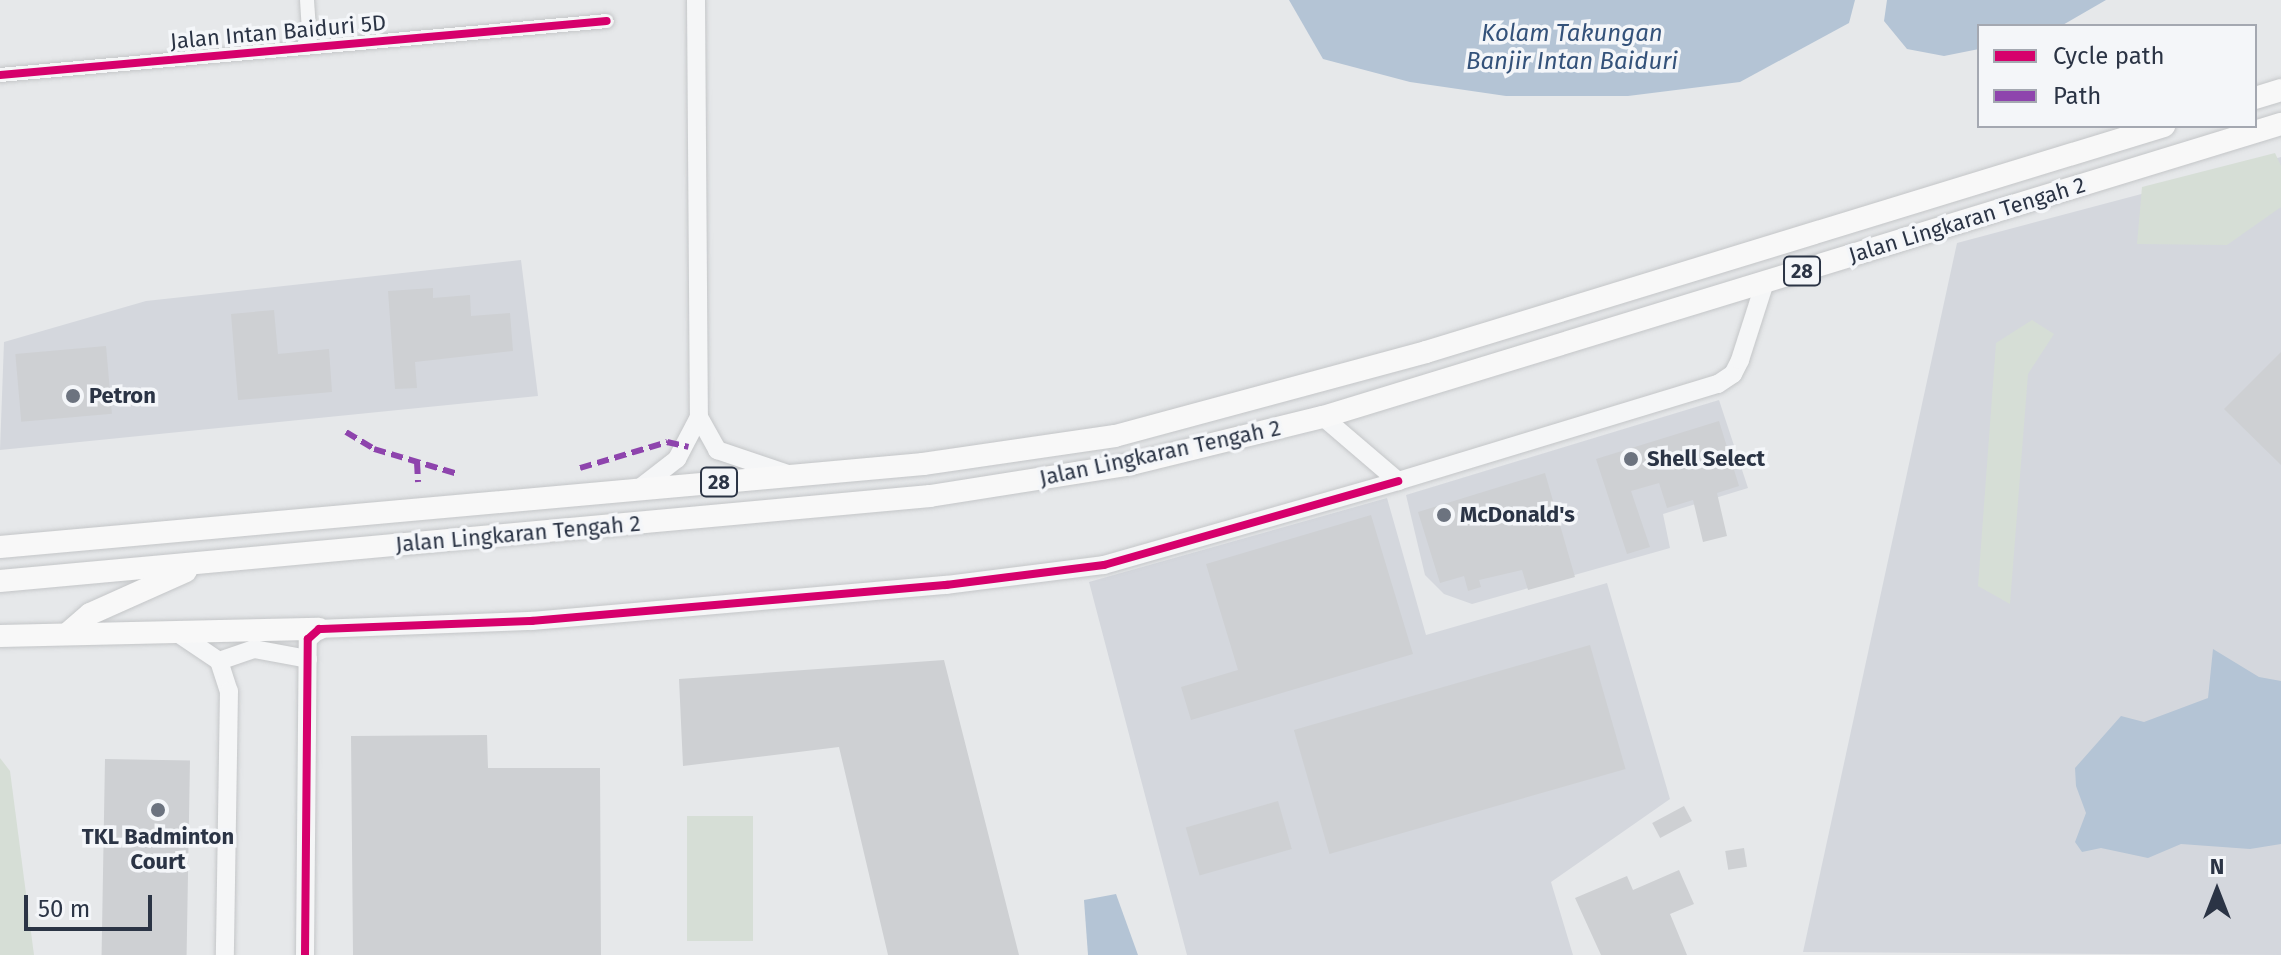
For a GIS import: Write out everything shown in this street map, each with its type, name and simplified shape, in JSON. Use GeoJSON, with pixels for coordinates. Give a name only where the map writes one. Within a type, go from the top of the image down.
{"type":"FeatureCollection","features":[{"type":"Feature","properties":{"kind":"highway"},"geometry":{"type":"LineString","coordinates":[[2257,97],[2281,90]]}},
{"type":"Feature","properties":{"kind":"highway","name":"Jalan Lingkaran Tengah 2"},"geometry":{"type":"LineString","coordinates":[[0,581],[1000,487],[1131,464],[1323,417],[2281,124]]}},
{"type":"Feature","properties":{"kind":"highway","name":"Jalan Lingkaran Tengah 2"},"geometry":{"type":"LineString","coordinates":[[0,547],[793,476],[993,456],[1115,436],[1426,352],[2157,128]]}},
{"type":"Feature","properties":{"kind":"highway"},"geometry":{"type":"LineString","coordinates":[[68,633],[90,614],[203,563]]}},
{"type":"Feature","properties":{"kind":"highway"},"geometry":{"type":"LineString","coordinates":[[0,636],[319,629]]}},
{"type":"Feature","properties":{"kind":"street"},"geometry":{"type":"LineString","coordinates":[[307,0],[310,47]]}},
{"type":"Feature","properties":{"kind":"street"},"geometry":{"type":"LineString","coordinates":[[637,490],[688,447],[699,417],[696,0]]}},
{"type":"Feature","properties":{"kind":"street","name":"Jalan Intan Baiduri 5D"},"geometry":{"type":"LineString","coordinates":[[0,75],[607,21]]}},
{"type":"Feature","properties":{"kind":"street"},"geometry":{"type":"LineString","coordinates":[[305,955],[308,639],[319,629],[532,621],[946,585],[1104,565],[1398,481],[1718,384],[1733,374],[1740,360],[1765,282]]}},
{"type":"Feature","properties":{"kind":"street"},"geometry":{"type":"LineString","coordinates":[[699,417],[717,450],[793,476]]}},
{"type":"Feature","properties":{"kind":"street"},"geometry":{"type":"LineString","coordinates":[[1323,417],[1398,481]]}},
{"type":"Feature","properties":{"kind":"street"},"geometry":{"type":"LineString","coordinates":[[179,634],[219,661],[229,691],[225,955]]}},
{"type":"Feature","properties":{"kind":"street"},"geometry":{"type":"LineString","coordinates":[[219,661],[272,649],[308,659]]}},
{"type":"Feature","properties":{"kind":"shaded area"},"geometry":{"type":"Polygon","coordinates":[[[2275,153],[2281,166],[2281,207],[2227,245],[2137,244],[2142,187],[2275,153]]]}},
{"type":"Feature","properties":{"kind":"shaded area"},"geometry":{"type":"Polygon","coordinates":[[[2281,157],[2281,955],[1803,952],[1957,243],[2281,157]]]}},
{"type":"Feature","properties":{"kind":"shaded area"},"geometry":{"type":"Polygon","coordinates":[[[521,260],[538,396],[0,450],[4,342],[146,301],[521,260]]]}},
{"type":"Feature","properties":{"kind":"shaded area"},"geometry":{"type":"Polygon","coordinates":[[[2032,320],[2054,334],[2028,374],[2010,604],[1978,586],[1996,343],[2032,320]]]}},
{"type":"Feature","properties":{"kind":"shaded area"},"geometry":{"type":"Polygon","coordinates":[[[1719,400],[1748,488],[1663,514],[1670,548],[1472,604],[1444,594],[1425,575],[1406,495],[1719,400]]]}},
{"type":"Feature","properties":{"kind":"shaded area"},"geometry":{"type":"Polygon","coordinates":[[[1387,498],[1426,635],[1607,583],[1670,799],[1551,882],[1573,955],[1187,955],[1089,582],[1387,498]]]}},
{"type":"Feature","properties":{"kind":"shaded area"},"geometry":{"type":"Polygon","coordinates":[[[0,758],[10,771],[34,955],[0,955],[0,758]]]}},
{"type":"Feature","properties":{"kind":"shaded area"},"geometry":{"type":"Polygon","coordinates":[[[687,816],[753,816],[753,941],[687,941],[687,816]]]}},
{"type":"Feature","properties":{"kind":"water","name":"Kolam Takungan Banjir Intan Baiduri"},"geometry":{"type":"Polygon","coordinates":[[[1289,0],[1855,0],[1849,23],[1740,82],[1628,96],[1506,96],[1410,82],[1323,59],[1289,0]]]}},
{"type":"Feature","properties":{"kind":"water"},"geometry":{"type":"Polygon","coordinates":[[[1887,0],[2106,0],[2064,24],[1977,24],[1977,49],[1944,56],[1907,49],[1884,21],[1887,0]]]}},
{"type":"Feature","properties":{"kind":"water"},"geometry":{"type":"Polygon","coordinates":[[[2213,649],[2259,677],[2281,681],[2281,844],[2250,849],[2181,844],[2148,858],[2101,848],[2082,852],[2075,842],[2086,813],[2076,786],[2075,768],[2121,716],[2144,722],[2208,698],[2213,649]]]}},
{"type":"Feature","properties":{"kind":"water"},"geometry":{"type":"Polygon","coordinates":[[[1116,894],[1138,955],[1088,955],[1084,900],[1116,894]]]}},
{"type":"Feature","properties":{"kind":"building"},"geometry":{"type":"Polygon","coordinates":[[[433,288],[433,298],[470,295],[471,316],[510,313],[513,351],[415,362],[417,388],[395,389],[388,291],[433,288]]]}},
{"type":"Feature","properties":{"kind":"building"},"geometry":{"type":"Polygon","coordinates":[[[274,310],[278,354],[329,349],[332,392],[238,400],[231,314],[274,310]]]}},
{"type":"Feature","properties":{"kind":"building"},"geometry":{"type":"Polygon","coordinates":[[[106,346],[112,414],[21,422],[15,354],[106,346]]]}},
{"type":"Feature","properties":{"kind":"building"},"geometry":{"type":"Polygon","coordinates":[[[2281,352],[2281,465],[2224,409],[2281,352]]]}},
{"type":"Feature","properties":{"kind":"building"},"geometry":{"type":"Polygon","coordinates":[[[1719,421],[1739,486],[1717,493],[1727,536],[1703,542],[1693,500],[1667,508],[1659,483],[1631,491],[1650,547],[1627,554],[1596,459],[1719,421]]]}},
{"type":"Feature","properties":{"kind":"building"},"geometry":{"type":"Polygon","coordinates":[[[1545,473],[1575,577],[1528,590],[1522,570],[1479,580],[1481,587],[1468,591],[1464,576],[1440,583],[1418,512],[1545,473]]]}},
{"type":"Feature","properties":{"kind":"building"},"geometry":{"type":"Polygon","coordinates":[[[1371,515],[1413,654],[1191,720],[1181,687],[1238,670],[1206,564],[1371,515]]]}},
{"type":"Feature","properties":{"kind":"building"},"geometry":{"type":"Polygon","coordinates":[[[1590,645],[1626,769],[1329,854],[1294,730],[1590,645]]]}},
{"type":"Feature","properties":{"kind":"building"},"geometry":{"type":"Polygon","coordinates":[[[944,660],[1019,955],[888,955],[839,747],[683,766],[679,679],[944,660]]]}},
{"type":"Feature","properties":{"kind":"building"},"geometry":{"type":"Polygon","coordinates":[[[487,735],[488,768],[600,768],[601,955],[353,955],[351,736],[487,735]]]}},
{"type":"Feature","properties":{"kind":"building"},"geometry":{"type":"Polygon","coordinates":[[[105,759],[190,760],[187,955],[102,955],[105,759]]]}},
{"type":"Feature","properties":{"kind":"building"},"geometry":{"type":"Polygon","coordinates":[[[1278,801],[1292,849],[1200,876],[1186,827],[1278,801]]]}},
{"type":"Feature","properties":{"kind":"building"},"geometry":{"type":"Polygon","coordinates":[[[1684,806],[1692,821],[1660,838],[1652,823],[1684,806]]]}},
{"type":"Feature","properties":{"kind":"building"},"geometry":{"type":"Polygon","coordinates":[[[1744,848],[1747,867],[1728,870],[1725,851],[1744,848]]]}},
{"type":"Feature","properties":{"kind":"building"},"geometry":{"type":"Polygon","coordinates":[[[1679,870],[1694,904],[1670,914],[1687,955],[1601,955],[1575,898],[1627,876],[1633,890],[1679,870]]]}},
{"type":"Feature","properties":{"kind":"marked path"},"geometry":{"type":"LineString","coordinates":[[346,432],[374,449],[458,474]]}},
{"type":"Feature","properties":{"kind":"marked path"},"geometry":{"type":"LineString","coordinates":[[580,468],[667,442],[688,447]]}},
{"type":"Feature","properties":{"kind":"marked path"},"geometry":{"type":"LineString","coordinates":[[417,462],[418,482]]}},
{"type":"Feature","properties":{"kind":"cycle path"},"geometry":{"type":"LineString","coordinates":[[0,75],[607,21]]}},
{"type":"Feature","properties":{"kind":"cycle path"},"geometry":{"type":"LineString","coordinates":[[305,955],[308,639],[319,629],[532,621],[946,585],[1104,565],[1398,481]]}},
{"type":"Feature","properties":{"kind":"place","name":"Petron"},"geometry":{"type":"Point","coordinates":[73,396]}},
{"type":"Feature","properties":{"kind":"place","name":"Shell Select"},"geometry":{"type":"Point","coordinates":[1631,459]}},
{"type":"Feature","properties":{"kind":"place","name":"McDonald's"},"geometry":{"type":"Point","coordinates":[1444,515]}},
{"type":"Feature","properties":{"kind":"place","name":"TKL Badminton Court"},"geometry":{"type":"Point","coordinates":[158,810]}}]}
